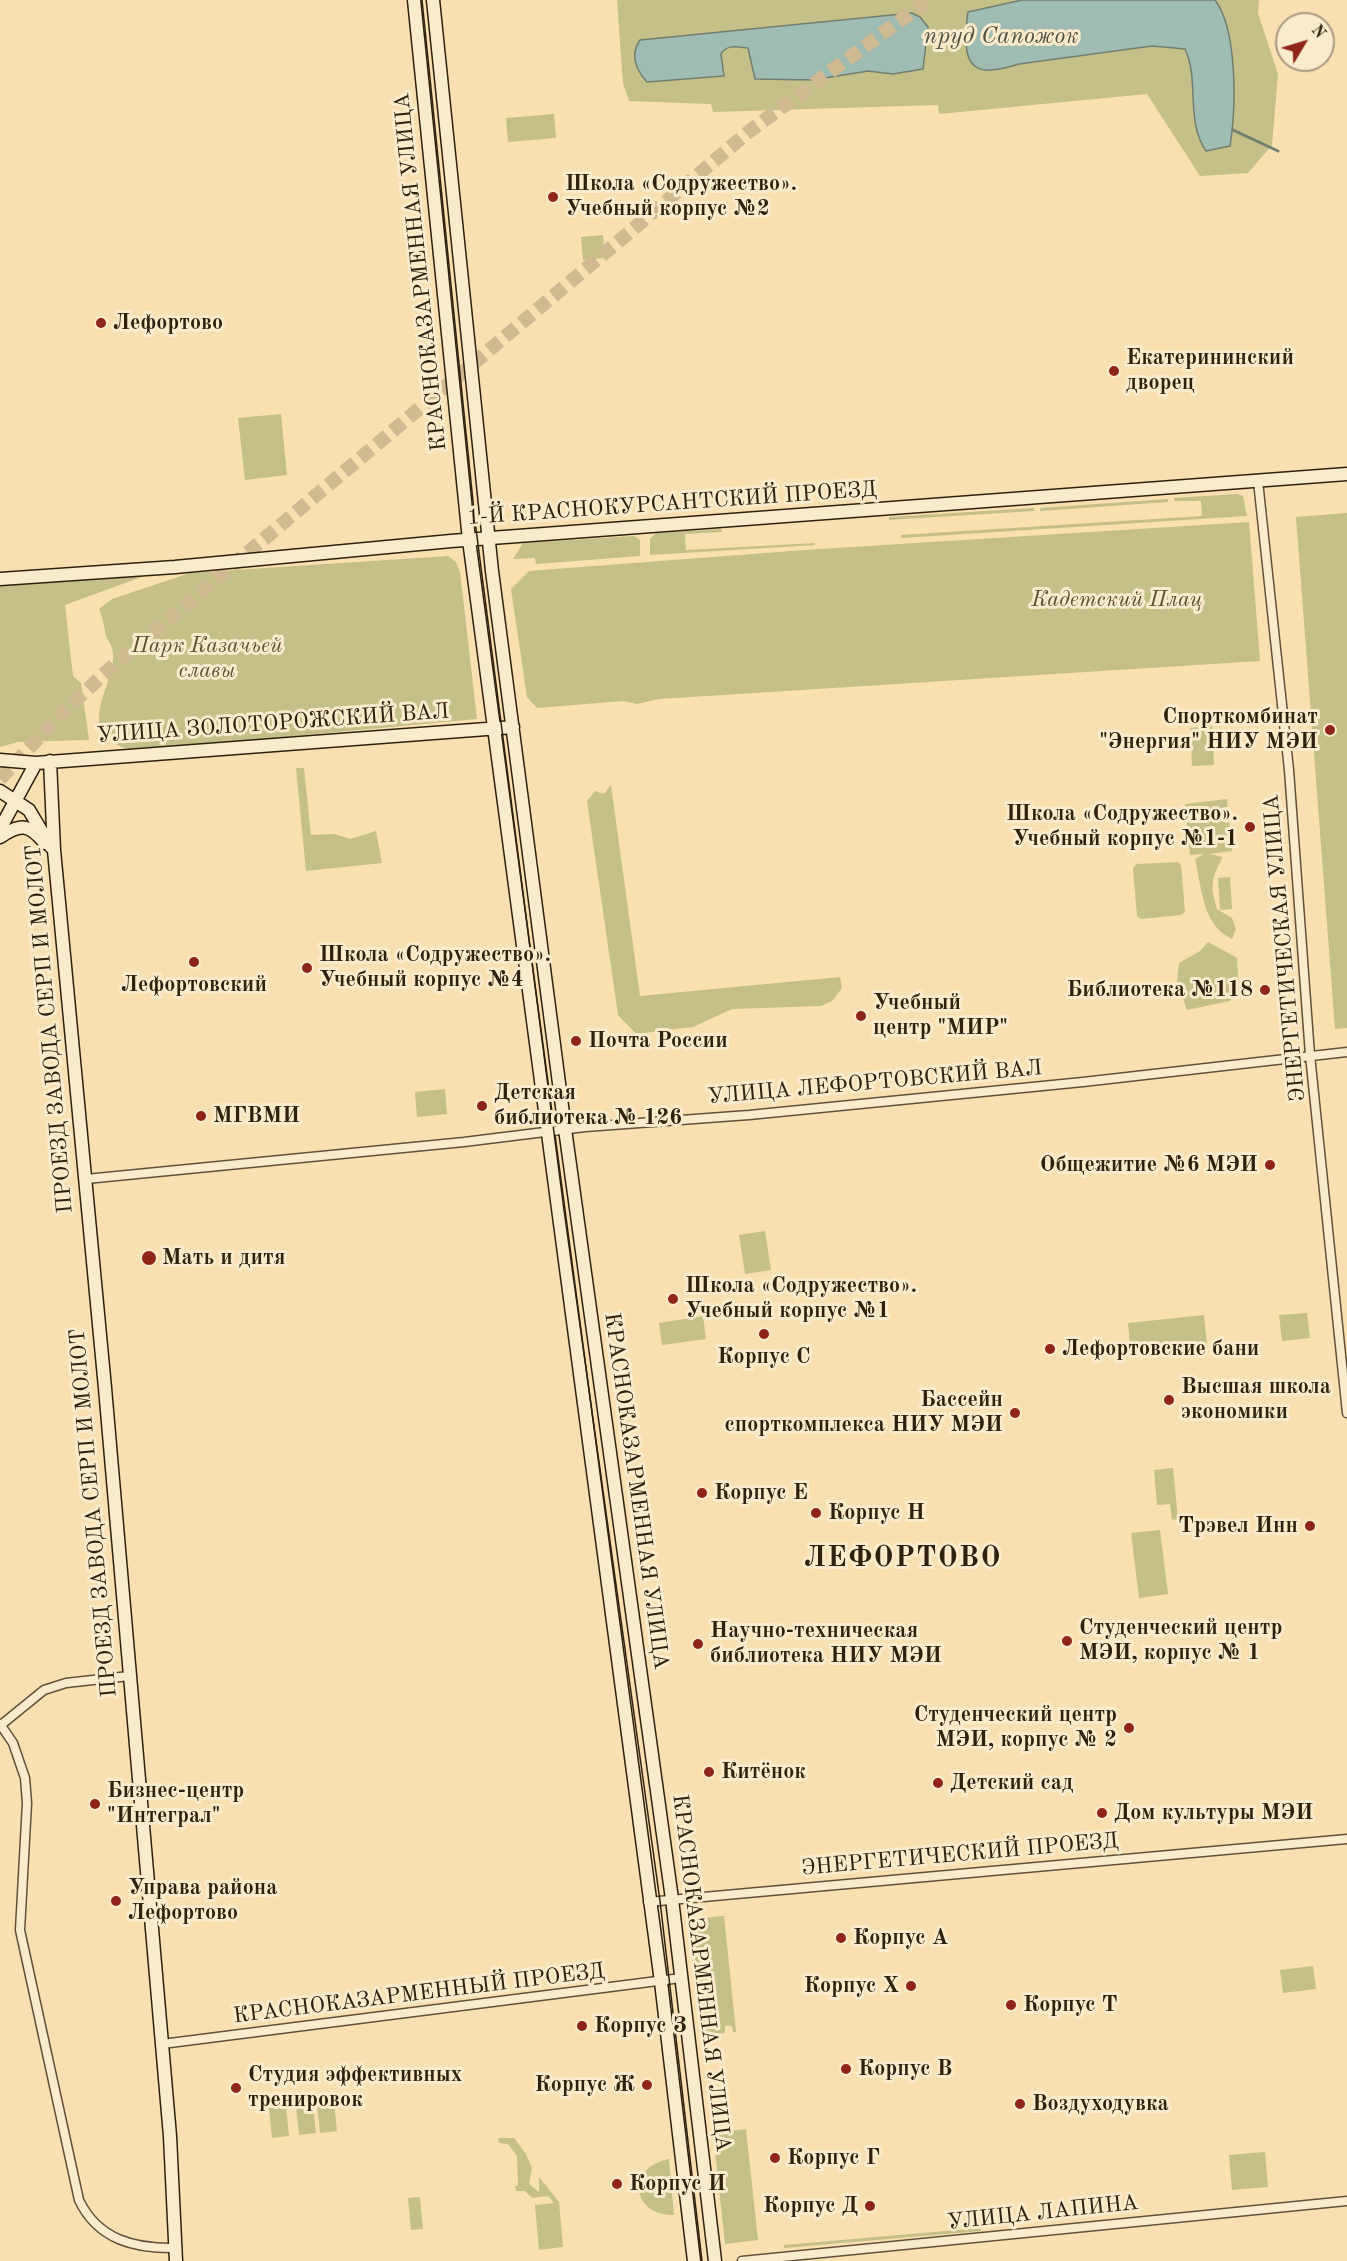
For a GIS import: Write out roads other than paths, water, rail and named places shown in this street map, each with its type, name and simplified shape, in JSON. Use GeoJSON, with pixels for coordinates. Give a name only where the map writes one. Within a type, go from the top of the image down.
{"type":"FeatureCollection","features":[{"type":"Feature","properties":{"kind":"main road","name":"КРАСНОКАЗАРМЕННАЯ УЛИЦА"},"geometry":{"type":"LineString","coordinates":[[414,0],[469,540],[648,1902],[661,1983],[694,2261]]}},
{"type":"Feature","properties":{"kind":"main road","name":"КРАСНОКАЗАРМЕННАЯ УЛИЦА"},"geometry":{"type":"LineString","coordinates":[[433,0],[490,538],[513,727],[565,1129],[672,1899],[715,2261]]}},
{"type":"Feature","properties":{"kind":"main road","name":"1-Й КРАСНОКУРСАНТСКИЙ ПРОЕЗД"},"geometry":{"type":"LineString","coordinates":[[0,579],[175,567],[490,538],[1347,474]]}},
{"type":"Feature","properties":{"kind":"main road","name":"УЛИЦА ЗОЛОТОРОЖСКИЙ ВАЛ"},"geometry":{"type":"LineString","coordinates":[[0,760],[36,763],[513,727]]}},
{"type":"Feature","properties":{"kind":"main road","name":"ПРОЕЗД ЗАВОДА СЕРП И МОЛОТ"},"geometry":{"type":"LineString","coordinates":[[50,761],[54,854],[86,1179],[162,2044],[177,2248],[176,2261]]}},
{"type":"Feature","properties":{"kind":"main road"},"geometry":{"type":"LineString","coordinates":[[0,829],[36,763]]}},
{"type":"Feature","properties":{"kind":"main road"},"geometry":{"type":"LineString","coordinates":[[0,791],[29,810],[39,822],[54,854]]}},
{"type":"Feature","properties":{"kind":"main road"},"geometry":{"type":"LineString","coordinates":[[0,837],[15,827],[28,828],[54,854]]}},
{"type":"Feature","properties":{"kind":"street","name":"ЭНЕРГЕТИЧЕСКАЯ УЛИЦА"},"geometry":{"type":"LineString","coordinates":[[1258,481],[1289,780],[1310,1055],[1347,1413]]}},
{"type":"Feature","properties":{"kind":"street","name":"УЛИЦА ЛЕФОРТОВСКИЙ ВАЛ"},"geometry":{"type":"LineString","coordinates":[[86,1179],[453,1143],[565,1129],[780,1112],[1083,1082],[1347,1052]]}},
{"type":"Feature","properties":{"kind":"street"},"geometry":{"type":"LineString","coordinates":[[129,1676],[66,1683],[44,1690],[1,1725],[13,1743],[26,1778],[27,1803],[20,1930],[79,2200],[93,2223],[116,2240],[138,2246],[177,2248]]}},
{"type":"Feature","properties":{"kind":"street","name":"ЭНЕРГЕТИЧЕСКИЙ ПРОЕЗД"},"geometry":{"type":"LineString","coordinates":[[648,1902],[1347,1839]]}},
{"type":"Feature","properties":{"kind":"street","name":"КРАСНОКАЗАРМЕННЫЙ ПРОЕЗД"},"geometry":{"type":"LineString","coordinates":[[162,2044],[661,1983],[681,1978]]}},
{"type":"Feature","properties":{"kind":"street","name":"УЛИЦА ЛАПИНА"},"geometry":{"type":"LineString","coordinates":[[742,2261],[1347,2201]]}},
{"type":"Feature","properties":{"kind":"water","name":"пруд Сапожок"},"geometry":{"type":"Polygon","coordinates":[[[1022,0],[1215,0],[1228,30],[1231,50],[1234,92],[1230,146],[1206,151],[1200,139],[1194,114],[1192,74],[1185,49],[1152,46],[1019,64],[999,69],[982,70],[976,67],[970,61],[967,53],[968,12],[1022,0]]]}},
{"type":"Feature","properties":{"kind":"water"},"geometry":{"type":"Polygon","coordinates":[[[912,13],[920,17],[928,27],[923,69],[893,74],[868,71],[813,80],[755,79],[748,48],[733,47],[721,54],[724,76],[647,82],[640,72],[635,57],[640,40],[912,13]]]}},
{"type":"Feature","properties":{"kind":"waterway"},"geometry":{"type":"LineString","coordinates":[[1233,130],[1278,151]]}},
{"type":"Feature","properties":{"kind":"tunnel"},"geometry":{"type":"LineString","coordinates":[[0,779],[61,714],[114,665],[751,130],[928,0]]}},
{"type":"Feature","properties":{"kind":"tram line"},"geometry":{"type":"LineString","coordinates":[[422,0],[475,521],[564,1210],[660,1901],[702,2261]]}},
{"type":"Feature","properties":{"kind":"place","name":"Школа «Содружество». Учебный корпус №2"},"geometry":{"type":"Point","coordinates":[553,197]}},
{"type":"Feature","properties":{"kind":"place","name":"Лефортово"},"geometry":{"type":"Point","coordinates":[101,323]}},
{"type":"Feature","properties":{"kind":"place","name":"Екатерининский дворец"},"geometry":{"type":"Point","coordinates":[1114,371]}},
{"type":"Feature","properties":{"kind":"place","name":"Спорткомбинат \"Энергия\" НИУ МЭИ"},"geometry":{"type":"Point","coordinates":[1330,730]}},
{"type":"Feature","properties":{"kind":"place","name":"Школа «Содружество». Учебный корпус №1-1"},"geometry":{"type":"Point","coordinates":[1250,827]}},
{"type":"Feature","properties":{"kind":"place","name":"Лефортовский"},"geometry":{"type":"Point","coordinates":[194,962]}},
{"type":"Feature","properties":{"kind":"place","name":"Школа «Содружество». Учебный корпус №4"},"geometry":{"type":"Point","coordinates":[307,968]}},
{"type":"Feature","properties":{"kind":"place","name":"Библиотека №118"},"geometry":{"type":"Point","coordinates":[1265,990]}},
{"type":"Feature","properties":{"kind":"place","name":"Учебный центр \"МИР\""},"geometry":{"type":"Point","coordinates":[861,1016]}},
{"type":"Feature","properties":{"kind":"place","name":"Почта России"},"geometry":{"type":"Point","coordinates":[576,1041]}},
{"type":"Feature","properties":{"kind":"place","name":"Детская библиотека № 126"},"geometry":{"type":"Point","coordinates":[482,1106]}},
{"type":"Feature","properties":{"kind":"place","name":"МГВМИ"},"geometry":{"type":"Point","coordinates":[201,1116]}},
{"type":"Feature","properties":{"kind":"place","name":"Общежитие №6 МЭИ"},"geometry":{"type":"Point","coordinates":[1270,1165]}},
{"type":"Feature","properties":{"kind":"place","name":"Мать и дитя"},"geometry":{"type":"Point","coordinates":[149,1258]}},
{"type":"Feature","properties":{"kind":"place","name":"Школа «Содружество». Учебный корпус №1"},"geometry":{"type":"Point","coordinates":[673,1299]}},
{"type":"Feature","properties":{"kind":"place","name":"Корпус С"},"geometry":{"type":"Point","coordinates":[764,1334]}},
{"type":"Feature","properties":{"kind":"place","name":"Лефортовские бани"},"geometry":{"type":"Point","coordinates":[1050,1349]}},
{"type":"Feature","properties":{"kind":"place","name":"Высшая школа экономики"},"geometry":{"type":"Point","coordinates":[1169,1400]}},
{"type":"Feature","properties":{"kind":"place","name":"Бассейн спорткомплекса НИУ МЭИ"},"geometry":{"type":"Point","coordinates":[1015,1413]}},
{"type":"Feature","properties":{"kind":"place","name":"Корпус Е"},"geometry":{"type":"Point","coordinates":[702,1493]}},
{"type":"Feature","properties":{"kind":"place","name":"Корпус Н"},"geometry":{"type":"Point","coordinates":[816,1513]}},
{"type":"Feature","properties":{"kind":"place","name":"Трэвел Инн"},"geometry":{"type":"Point","coordinates":[1310,1526]}},
{"type":"Feature","properties":{"kind":"place","name":"Студенческий центр МЭИ, корпус № 1"},"geometry":{"type":"Point","coordinates":[1067,1641]}},
{"type":"Feature","properties":{"kind":"place","name":"Научно-техническая библиотека НИУ МЭИ"},"geometry":{"type":"Point","coordinates":[698,1644]}},
{"type":"Feature","properties":{"kind":"place","name":"Студенческий центр МЭИ, корпус № 2"},"geometry":{"type":"Point","coordinates":[1129,1728]}},
{"type":"Feature","properties":{"kind":"place","name":"Китёнок"},"geometry":{"type":"Point","coordinates":[709,1772]}},
{"type":"Feature","properties":{"kind":"place","name":"Детский сад"},"geometry":{"type":"Point","coordinates":[938,1783]}},
{"type":"Feature","properties":{"kind":"place","name":"Бизнес-центр \"Интеграл\""},"geometry":{"type":"Point","coordinates":[95,1804]}},
{"type":"Feature","properties":{"kind":"place","name":"Дом культуры МЭИ"},"geometry":{"type":"Point","coordinates":[1102,1813]}},
{"type":"Feature","properties":{"kind":"place","name":"Управа района Лефортово"},"geometry":{"type":"Point","coordinates":[116,1901]}},
{"type":"Feature","properties":{"kind":"place","name":"Корпус А"},"geometry":{"type":"Point","coordinates":[841,1938]}},
{"type":"Feature","properties":{"kind":"place","name":"Корпус Х"},"geometry":{"type":"Point","coordinates":[911,1986]}},
{"type":"Feature","properties":{"kind":"place","name":"Корпус Т"},"geometry":{"type":"Point","coordinates":[1011,2005]}},
{"type":"Feature","properties":{"kind":"place","name":"Корпус З"},"geometry":{"type":"Point","coordinates":[582,2026]}},
{"type":"Feature","properties":{"kind":"place","name":"Корпус В"},"geometry":{"type":"Point","coordinates":[846,2069]}},
{"type":"Feature","properties":{"kind":"place","name":"Корпус Ж"},"geometry":{"type":"Point","coordinates":[647,2085]}},
{"type":"Feature","properties":{"kind":"place","name":"Студия эффективных тренировок"},"geometry":{"type":"Point","coordinates":[236,2088]}},
{"type":"Feature","properties":{"kind":"place","name":"Воздуходувка"},"geometry":{"type":"Point","coordinates":[1020,2104]}},
{"type":"Feature","properties":{"kind":"place","name":"Корпус Г"},"geometry":{"type":"Point","coordinates":[775,2158]}},
{"type":"Feature","properties":{"kind":"place","name":"Корпус И"},"geometry":{"type":"Point","coordinates":[617,2184]}},
{"type":"Feature","properties":{"kind":"place","name":"Корпус Д"},"geometry":{"type":"Point","coordinates":[870,2206]}},
{"type":"Feature","properties":{"kind":"district","name":"ЛЕФОРТОВО"},"geometry":{"type":"Point","coordinates":[903,1559]}},
{"type":"Feature","properties":{"kind":"park label","name":"Кадетский Плац"},"geometry":{"type":"Point","coordinates":[1117,600]}},
{"type":"Feature","properties":{"kind":"park label","name":"Парк Казачьей славы"},"geometry":{"type":"Point","coordinates":[207,658]}}]}
